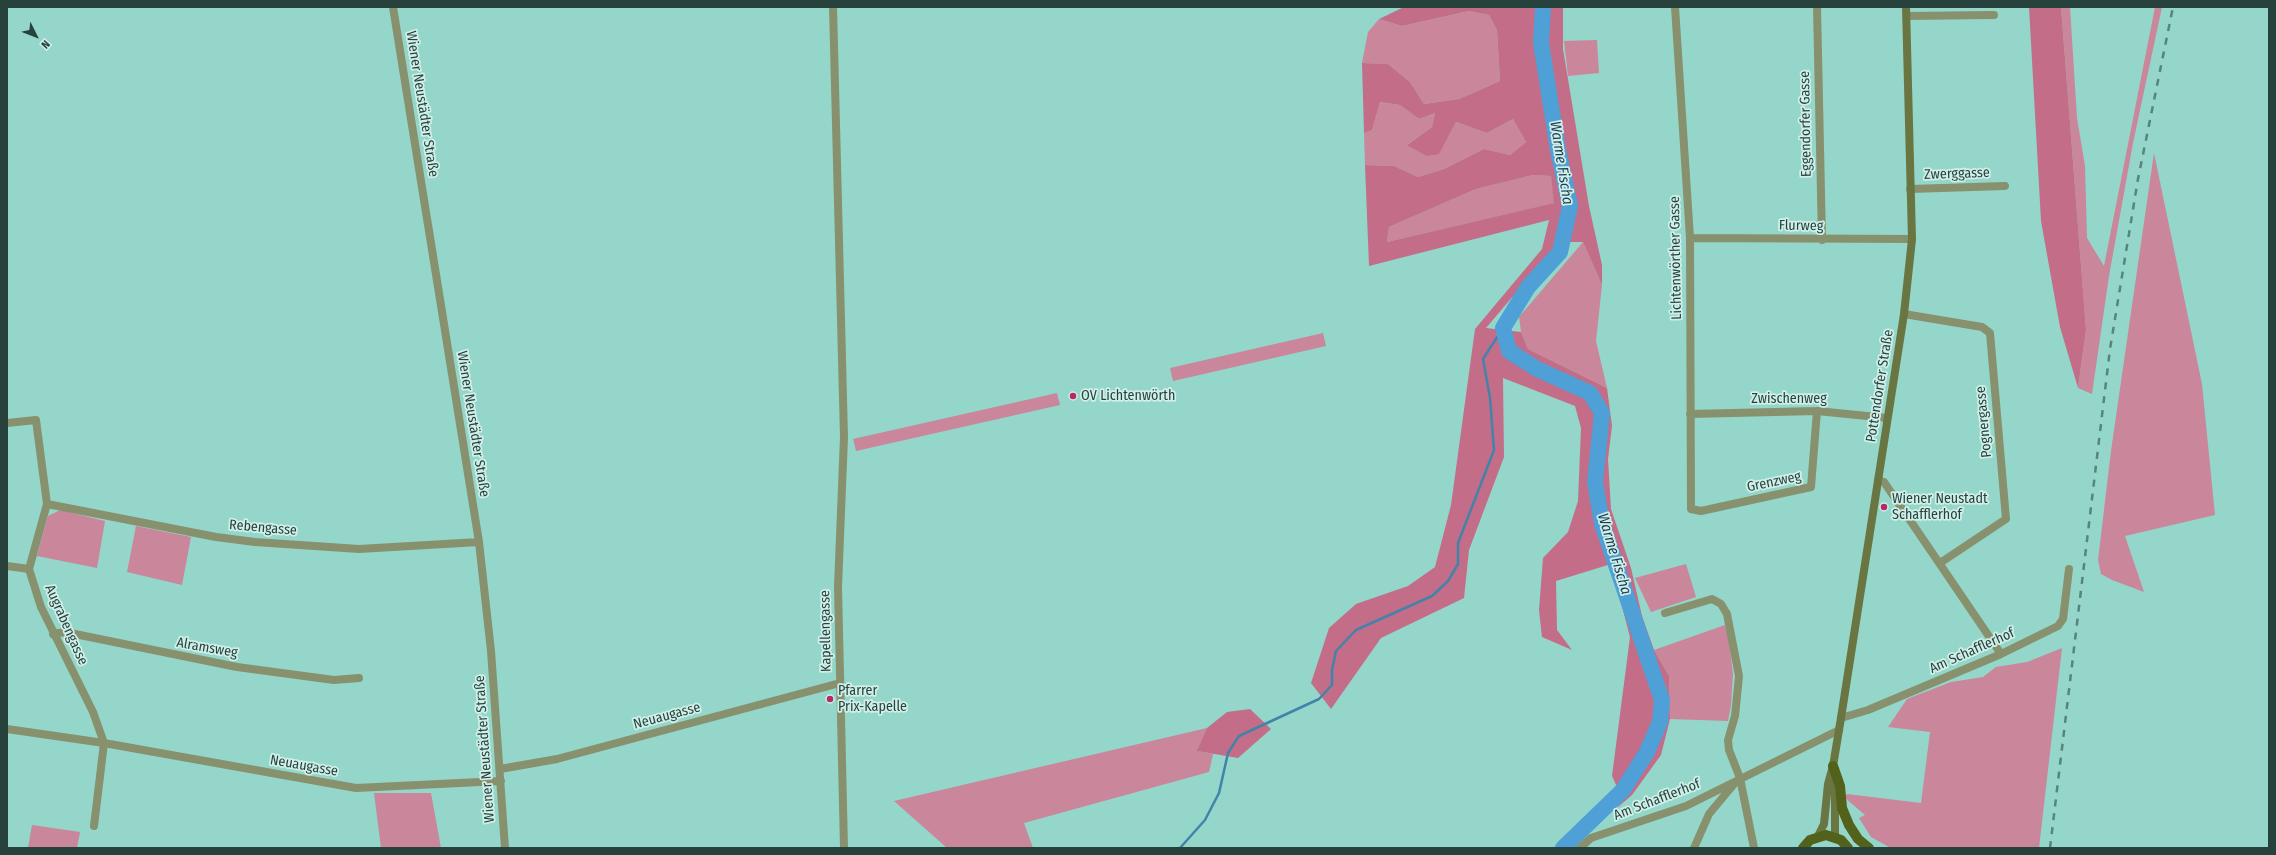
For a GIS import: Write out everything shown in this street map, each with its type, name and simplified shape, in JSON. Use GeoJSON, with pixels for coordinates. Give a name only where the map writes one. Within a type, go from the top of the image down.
{"type":"FeatureCollection","features":[{"type":"Feature","properties":{"kind":"main road","name":"Pottendorfer Straße"},"geometry":{"type":"LineString","coordinates":[[1818,836],[1824,824],[1828,784],[1833,766],[1841,718],[1904,314],[1912,239],[1906,7]]}},
{"type":"Feature","properties":{"kind":"main road","name":"Pottendorfer Straße"},"geometry":{"type":"LineString","coordinates":[[1833,766],[1836,785],[1835,837]]}},
{"type":"Feature","properties":{"kind":"main road"},"geometry":{"type":"LineString","coordinates":[[1833,766],[1840,786],[1842,808],[1848,825],[1858,839],[1869,848]]}},
{"type":"Feature","properties":{"kind":"main road"},"geometry":{"type":"LineString","coordinates":[[1803,848],[1810,840],[1818,836],[1835,837],[1848,848]]}},
{"type":"Feature","properties":{"kind":"street","name":"Wiener Neustädter Straße"},"geometry":{"type":"LineString","coordinates":[[393,7],[479,542],[500,769],[505,848]]}},
{"type":"Feature","properties":{"kind":"street","name":"Kapellengasse"},"geometry":{"type":"LineString","coordinates":[[833,7],[844,437],[838,587],[844,848]]}},
{"type":"Feature","properties":{"kind":"street","name":"Lichtenwörther Gasse"},"geometry":{"type":"LineString","coordinates":[[1676,7],[1690,238],[1691,509]]}},
{"type":"Feature","properties":{"kind":"street","name":"Eggendorfer Gasse"},"geometry":{"type":"LineString","coordinates":[[1817,7],[1822,240]]}},
{"type":"Feature","properties":{"kind":"street"},"geometry":{"type":"LineString","coordinates":[[1906,16],[1994,14]]}},
{"type":"Feature","properties":{"kind":"street","name":"Zwerggasse"},"geometry":{"type":"LineString","coordinates":[[1910,189],[2005,186]]}},
{"type":"Feature","properties":{"kind":"street","name":"Flurweg"},"geometry":{"type":"LineString","coordinates":[[1690,238],[1822,240],[1912,239]]}},
{"type":"Feature","properties":{"kind":"street","name":"Pognergasse"},"geometry":{"type":"LineString","coordinates":[[1904,314],[1982,327],[1990,334],[2006,519],[1940,563]]}},
{"type":"Feature","properties":{"kind":"street","name":"Zwischenweg"},"geometry":{"type":"LineString","coordinates":[[1690,414],[1817,411],[1887,418]]}},
{"type":"Feature","properties":{"kind":"street","name":"Grenzweg"},"geometry":{"type":"LineString","coordinates":[[1691,509],[1701,511],[1811,487],[1817,411]]}},
{"type":"Feature","properties":{"kind":"street"},"geometry":{"type":"LineString","coordinates":[[7,423],[36,420],[48,504],[29,569],[7,566]]}},
{"type":"Feature","properties":{"kind":"street"},"geometry":{"type":"LineString","coordinates":[[1878,480],[1884,482],[2001,654]]}},
{"type":"Feature","properties":{"kind":"street","name":"Rebengasse"},"geometry":{"type":"LineString","coordinates":[[48,504],[216,537],[254,542],[359,549],[479,542]]}},
{"type":"Feature","properties":{"kind":"street","name":"Augrabengasse"},"geometry":{"type":"LineString","coordinates":[[29,569],[41,607],[53,634],[93,712],[104,743]]}},
{"type":"Feature","properties":{"kind":"street","name":"Am Schafflerhof"},"geometry":{"type":"LineString","coordinates":[[1841,718],[1855,714],[2001,654],[2058,626],[2063,619],[2069,569]]}},
{"type":"Feature","properties":{"kind":"street"},"geometry":{"type":"LineString","coordinates":[[1665,612],[1712,599],[1721,604],[1727,614],[1739,676],[1735,716],[1728,740],[1729,750],[1740,778],[1754,848]]}},
{"type":"Feature","properties":{"kind":"street","name":"Alramsweg"},"geometry":{"type":"LineString","coordinates":[[53,634],[65,632],[237,667],[334,680],[359,678]]}},
{"type":"Feature","properties":{"kind":"street","name":"Neuaugasse"},"geometry":{"type":"LineString","coordinates":[[500,769],[557,759],[840,683]]}},
{"type":"Feature","properties":{"kind":"street","name":"Neuaugasse"},"geometry":{"type":"LineString","coordinates":[[7,729],[104,743],[356,788],[501,781]]}},
{"type":"Feature","properties":{"kind":"street","name":"Am Schafflerhof"},"geometry":{"type":"LineString","coordinates":[[1580,848],[1591,838],[1686,806],[1839,730]]}},
{"type":"Feature","properties":{"kind":"street"},"geometry":{"type":"LineString","coordinates":[[94,826],[104,743]]}},
{"type":"Feature","properties":{"kind":"street"},"geometry":{"type":"LineString","coordinates":[[1694,848],[1709,814],[1724,794],[1740,778]]}},
{"type":"Feature","properties":{"kind":"shaded area"},"geometry":{"type":"Polygon","coordinates":[[[1404,7],[1563,7],[1563,49],[1589,206],[1602,265],[1602,285],[1583,242],[1559,242],[1486,328],[1521,332],[1528,349],[1607,388],[1612,426],[1608,459],[1611,509],[1631,568],[1642,616],[1654,650],[1669,676],[1670,719],[1661,755],[1632,795],[1618,807],[1617,787],[1612,776],[1630,637],[1611,564],[1556,581],[1557,630],[1572,650],[1542,637],[1539,610],[1543,558],[1568,532],[1578,501],[1581,428],[1575,406],[1503,378],[1504,457],[1469,550],[1464,598],[1381,638],[1331,709],[1311,683],[1329,628],[1356,604],[1408,586],[1435,567],[1451,505],[1475,329],[1542,249],[1549,220],[1369,266],[1365,165],[1394,166],[1418,177],[1444,169],[1484,149],[1510,155],[1526,142],[1513,119],[1487,133],[1456,122],[1439,154],[1427,156],[1407,145],[1432,127],[1435,113],[1419,119],[1400,105],[1380,102],[1372,130],[1364,133],[1362,63],[1388,64],[1410,82],[1424,104],[1459,99],[1500,81],[1497,30],[1489,15],[1469,11],[1402,26],[1379,19],[1404,7]],[[1533,175],[1476,189],[1389,227],[1387,242],[1554,203],[1551,176],[1533,175]]]}},
{"type":"Feature","properties":{"kind":"shaded area"},"geometry":{"type":"Polygon","coordinates":[[[2029,7],[2061,7],[2086,330],[2078,388],[2060,327],[2041,221],[2029,7]]]}},
{"type":"Feature","properties":{"kind":"shaded area"},"geometry":{"type":"Polygon","coordinates":[[[2061,7],[2070,7],[2077,118],[2085,166],[2087,238],[2104,266],[2155,7],[2162,7],[2133,143],[2109,276],[2092,394],[2078,388],[2086,330],[2061,7]]]}},
{"type":"Feature","properties":{"kind":"shaded area"},"geometry":{"type":"Polygon","coordinates":[[[1469,11],[1489,15],[1497,30],[1500,81],[1459,99],[1424,104],[1410,82],[1388,64],[1362,63],[1368,32],[1379,19],[1402,26],[1469,11]]]}},
{"type":"Feature","properties":{"kind":"shaded area"},"geometry":{"type":"Polygon","coordinates":[[[1597,40],[1599,73],[1568,76],[1564,41],[1597,40]]]}},
{"type":"Feature","properties":{"kind":"shaded area"},"geometry":{"type":"Polygon","coordinates":[[[1380,102],[1400,105],[1419,119],[1435,113],[1432,127],[1408,144],[1439,153],[1456,122],[1487,133],[1513,119],[1526,142],[1510,155],[1484,149],[1444,169],[1418,177],[1394,166],[1365,165],[1364,133],[1372,130],[1380,102]]]}},
{"type":"Feature","properties":{"kind":"shaded area"},"geometry":{"type":"Polygon","coordinates":[[[2154,153],[2202,384],[2215,515],[2125,536],[2144,592],[2112,580],[2101,574],[2098,560],[2111,451],[2154,153]]]}},
{"type":"Feature","properties":{"kind":"shaded area"},"geometry":{"type":"Polygon","coordinates":[[[1533,175],[1551,176],[1555,203],[1387,242],[1389,227],[1476,189],[1533,175]]]}},
{"type":"Feature","properties":{"kind":"shaded area"},"geometry":{"type":"Polygon","coordinates":[[[1583,242],[1602,285],[1596,341],[1607,388],[1528,349],[1521,332],[1519,317],[1583,242]]]}},
{"type":"Feature","properties":{"kind":"shaded area"},"geometry":{"type":"Polygon","coordinates":[[[1323,333],[1326,346],[1173,381],[1170,368],[1323,333]]]}},
{"type":"Feature","properties":{"kind":"shaded area"},"geometry":{"type":"Polygon","coordinates":[[[1057,393],[1060,405],[856,451],[853,439],[1057,393]]]}},
{"type":"Feature","properties":{"kind":"shaded area"},"geometry":{"type":"Polygon","coordinates":[[[60,510],[105,521],[97,568],[37,556],[48,516],[60,510]]]}},
{"type":"Feature","properties":{"kind":"shaded area"},"geometry":{"type":"Polygon","coordinates":[[[136,526],[191,537],[182,585],[127,572],[136,526]]]}},
{"type":"Feature","properties":{"kind":"shaded area"},"geometry":{"type":"Polygon","coordinates":[[[1686,564],[1696,597],[1651,612],[1635,578],[1686,564]]]}},
{"type":"Feature","properties":{"kind":"shaded area"},"geometry":{"type":"Polygon","coordinates":[[[1725,625],[1729,641],[1733,674],[1731,705],[1728,721],[1670,719],[1669,676],[1654,650],[1725,625]]]}},
{"type":"Feature","properties":{"kind":"shaded area"},"geometry":{"type":"Polygon","coordinates":[[[2062,648],[2039,848],[1900,848],[1889,847],[1871,837],[1859,818],[1865,815],[1844,797],[1847,794],[1921,803],[1930,732],[1888,727],[1907,699],[1951,682],[1983,677],[1996,667],[2027,662],[2062,648]]]}},
{"type":"Feature","properties":{"kind":"shaded area"},"geometry":{"type":"Polygon","coordinates":[[[1250,709],[1271,729],[1238,758],[1197,751],[1207,728],[1227,712],[1250,709]]]}},
{"type":"Feature","properties":{"kind":"shaded area"},"geometry":{"type":"Polygon","coordinates":[[[1207,728],[1198,751],[1213,754],[1209,772],[1024,823],[1033,848],[947,848],[894,801],[1207,728]]]}},
{"type":"Feature","properties":{"kind":"shaded area"},"geometry":{"type":"Polygon","coordinates":[[[374,793],[431,793],[441,848],[381,848],[374,793]]]}},
{"type":"Feature","properties":{"kind":"shaded area"},"geometry":{"type":"Polygon","coordinates":[[[32,825],[80,832],[77,848],[28,848],[32,825]]]}},
{"type":"Feature","properties":{"kind":"waterway","name":"Warme Fischa"},"geometry":{"type":"LineString","coordinates":[[1543,7],[1541,43],[1558,150],[1570,206],[1560,252],[1528,287],[1503,328],[1509,351],[1537,369],[1590,393],[1602,413],[1595,482],[1602,524],[1662,700],[1660,722],[1647,752],[1623,790],[1563,848]]}},
{"type":"Feature","properties":{"kind":"waterway"},"geometry":{"type":"LineString","coordinates":[[1180,848],[1205,820],[1219,793],[1228,753],[1239,736],[1319,699],[1332,685],[1332,670],[1336,651],[1356,630],[1432,596],[1448,581],[1458,564],[1458,543],[1494,450],[1490,398],[1483,359],[1503,328]]}},
{"type":"Feature","properties":{"kind":"railway"},"geometry":{"type":"LineString","coordinates":[[2050,848],[2110,349],[2138,179],[2173,7]]}},
{"type":"Feature","properties":{"kind":"place","name":"OV Lichtenwörth"},"geometry":{"type":"Point","coordinates":[1073,396]}},
{"type":"Feature","properties":{"kind":"place","name":"Wiener Neustadt Schafflerhof"},"geometry":{"type":"Point","coordinates":[1884,507]}},
{"type":"Feature","properties":{"kind":"place","name":"Pfarrer Prix-Kapelle"},"geometry":{"type":"Point","coordinates":[830,699]}}]}
